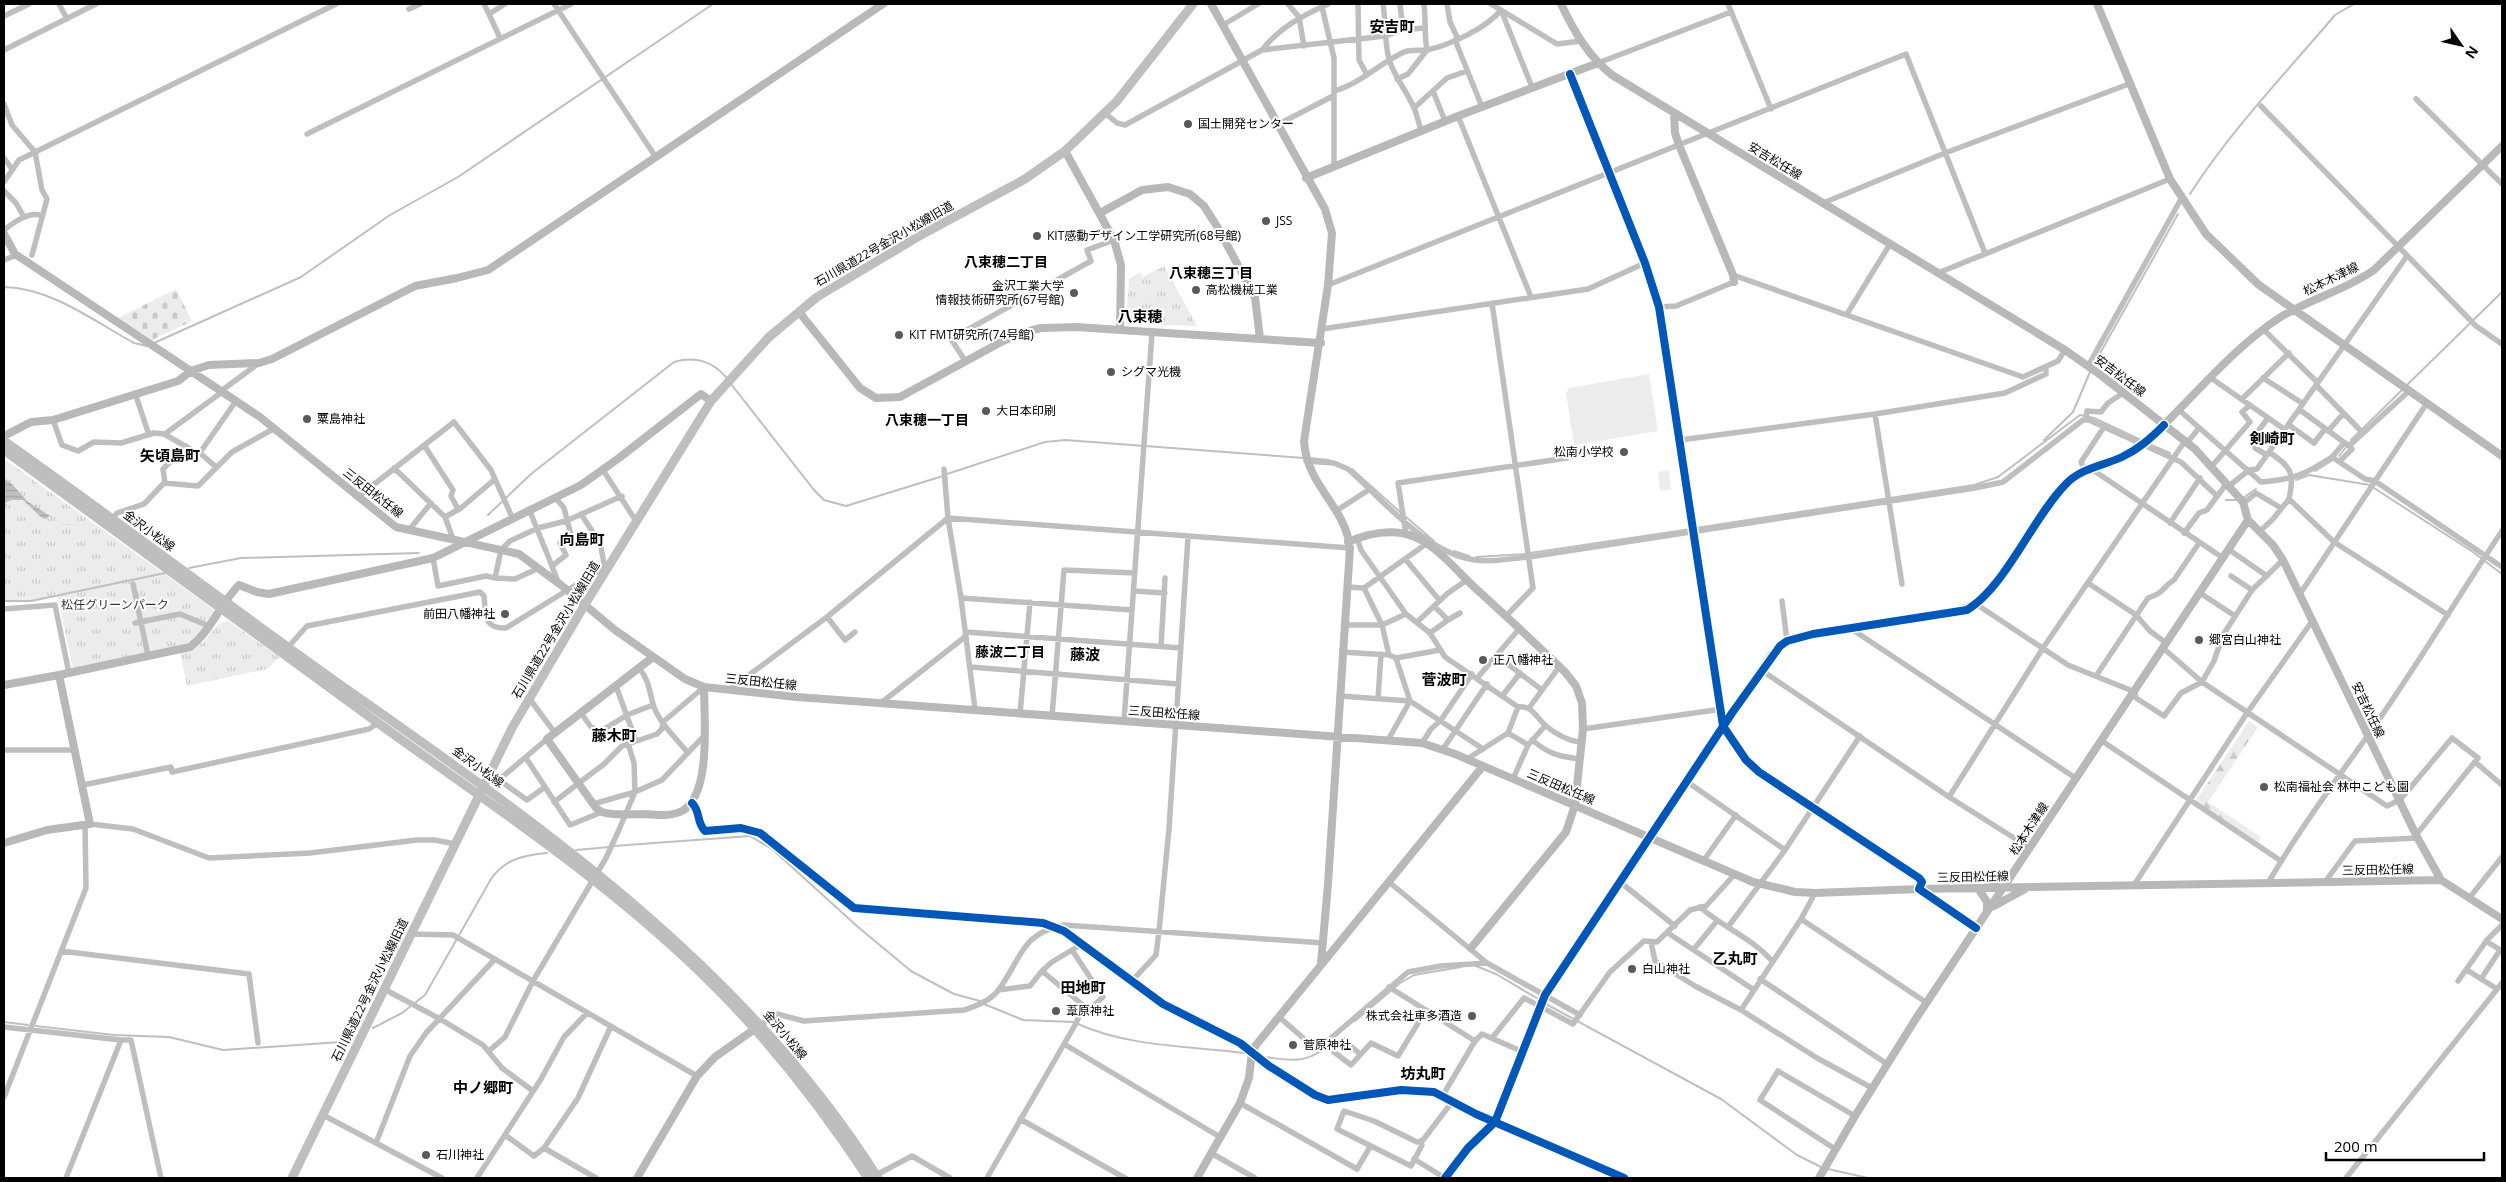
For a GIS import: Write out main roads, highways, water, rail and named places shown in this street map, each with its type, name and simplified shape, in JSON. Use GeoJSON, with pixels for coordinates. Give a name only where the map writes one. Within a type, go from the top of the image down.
{"type":"FeatureCollection","features":[{"type":"Feature","properties":{"kind":"main road","name":"石川県道22号金沢小松線旧道"},"geometry":{"type":"LineString","coordinates":[[292,1178],[456,844],[483,785],[529,698],[605,569],[711,401],[769,337],[799,312],[844,280],[1025,179],[1065,151],[1105,113],[1159,50],[1193,4]]}},
{"type":"Feature","properties":{"kind":"main road","name":"金沢小松線"},"geometry":{"type":"LineString","coordinates":[[4,440],[112,519],[378,723],[595,877]]}},
{"type":"Feature","properties":{"kind":"main road","name":"金沢小松線"},"geometry":{"type":"LineString","coordinates":[[4,450],[223,605],[289,646],[483,785],[595,877],[685,947],[758,1027],[859,1147],[874,1177]]}},
{"type":"Feature","properties":{"kind":"waterway"},"geometry":{"type":"LineString","coordinates":[[154,343],[301,277],[390,215],[458,177],[713,4]]}},
{"type":"Feature","properties":{"kind":"waterway"},"geometry":{"type":"LineString","coordinates":[[2190,194],[2223,147],[2278,81],[2335,15],[2354,4]]}},
{"type":"Feature","properties":{"kind":"waterway"},"geometry":{"type":"LineString","coordinates":[[2094,364],[2178,214]]}},
{"type":"Feature","properties":{"kind":"waterway"},"geometry":{"type":"LineString","coordinates":[[4,287],[39,293],[55,299],[134,343],[147,346]]}},
{"type":"Feature","properties":{"kind":"waterway"},"geometry":{"type":"LineString","coordinates":[[2406,386],[2502,292]]}},
{"type":"Feature","properties":{"kind":"waterway"},"geometry":{"type":"LineString","coordinates":[[488,515],[531,474],[674,362],[682,360],[703,361],[715,367],[727,378]]}},
{"type":"Feature","properties":{"kind":"waterway"},"geometry":{"type":"LineString","coordinates":[[2044,440],[2073,412],[2090,372]]}},
{"type":"Feature","properties":{"kind":"waterway"},"geometry":{"type":"LineString","coordinates":[[731,384],[814,490],[824,500],[846,506],[943,476]]}},
{"type":"Feature","properties":{"kind":"waterway"},"geometry":{"type":"LineString","coordinates":[[2351,440],[2403,389]]}},
{"type":"Feature","properties":{"kind":"waterway"},"geometry":{"type":"LineString","coordinates":[[1696,528],[1974,485],[1998,477],[2080,415],[2094,418],[2143,441]]}},
{"type":"Feature","properties":{"kind":"waterway"},"geometry":{"type":"LineString","coordinates":[[947,474],[1045,442],[1065,440],[1304,458]]}},
{"type":"Feature","properties":{"kind":"waterway"},"geometry":{"type":"LineString","coordinates":[[2149,444],[2170,453]]}},
{"type":"Feature","properties":{"kind":"waterway"},"geometry":{"type":"LineString","coordinates":[[2339,456],[2347,446]]}},
{"type":"Feature","properties":{"kind":"waterway"},"geometry":{"type":"LineString","coordinates":[[1309,458],[1329,460]]}},
{"type":"Feature","properties":{"kind":"waterway"},"geometry":{"type":"LineString","coordinates":[[2315,471],[2333,460]]}},
{"type":"Feature","properties":{"kind":"waterway"},"geometry":{"type":"LineString","coordinates":[[1352,469],[1400,512]]}},
{"type":"Feature","properties":{"kind":"waterway"},"geometry":{"type":"LineString","coordinates":[[2296,480],[2309,475],[2370,485]]}},
{"type":"Feature","properties":{"kind":"waterway"},"geometry":{"type":"LineString","coordinates":[[2374,488],[2473,552],[2502,574]]}},
{"type":"Feature","properties":{"kind":"waterway"},"geometry":{"type":"LineString","coordinates":[[2243,498],[2256,489]]}},
{"type":"Feature","properties":{"kind":"waterway"},"geometry":{"type":"LineString","coordinates":[[2226,500],[2238,500]]}},
{"type":"Feature","properties":{"kind":"waterway"},"geometry":{"type":"LineString","coordinates":[[1406,517],[1434,541]]}},
{"type":"Feature","properties":{"kind":"waterway"},"geometry":{"type":"LineString","coordinates":[[1530,553],[1691,529]]}},
{"type":"Feature","properties":{"kind":"waterway"},"geometry":{"type":"LineString","coordinates":[[1454,551],[1469,556]]}},
{"type":"Feature","properties":{"kind":"waterway"},"geometry":{"type":"LineString","coordinates":[[189,568],[241,558],[419,553]]}},
{"type":"Feature","properties":{"kind":"waterway"},"geometry":{"type":"LineString","coordinates":[[1476,557],[1526,554]]}},
{"type":"Feature","properties":{"kind":"waterway"},"geometry":{"type":"LineString","coordinates":[[4,601],[31,601],[165,573]]}},
{"type":"Feature","properties":{"kind":"waterway"},"geometry":{"type":"LineString","coordinates":[[614,846],[750,836],[772,849],[858,927],[911,971],[954,994],[980,1001]]}},
{"type":"Feature","properties":{"kind":"waterway"},"geometry":{"type":"LineString","coordinates":[[576,850],[610,847]]}},
{"type":"Feature","properties":{"kind":"waterway"},"geometry":{"type":"LineString","coordinates":[[373,1028],[402,1013],[425,995],[496,872],[516,859],[547,853]]}},
{"type":"Feature","properties":{"kind":"waterway"},"geometry":{"type":"LineString","coordinates":[[1476,966],[1496,974],[1540,1000]]}},
{"type":"Feature","properties":{"kind":"waterway"},"geometry":{"type":"LineString","coordinates":[[1355,1021],[1400,983],[1414,975],[1461,967]]}},
{"type":"Feature","properties":{"kind":"waterway"},"geometry":{"type":"LineString","coordinates":[[1544,1003],[1721,1099],[1797,1155],[1823,1168]]}},
{"type":"Feature","properties":{"kind":"waterway"},"geometry":{"type":"LineString","coordinates":[[984,1004],[1023,1020],[1074,1022]]}},
{"type":"Feature","properties":{"kind":"waterway"},"geometry":{"type":"LineString","coordinates":[[4,1022],[28,1025]]}},
{"type":"Feature","properties":{"kind":"waterway"},"geometry":{"type":"LineString","coordinates":[[1078,1024],[1098,1032],[1139,1041],[1245,1053]]}},
{"type":"Feature","properties":{"kind":"waterway"},"geometry":{"type":"LineString","coordinates":[[36,1026],[114,1035],[169,1037],[223,1050],[341,1042],[351,1039]]}},
{"type":"Feature","properties":{"kind":"waterway"},"geometry":{"type":"LineString","coordinates":[[1264,1057],[1299,1059],[1313,1056],[1319,1052]]}},
{"type":"Feature","properties":{"kind":"waterway"},"geometry":{"type":"LineString","coordinates":[[1828,1169],[1868,1178]]}},
{"type":"Feature","properties":{"kind":"place","name":"国土開発センター"},"geometry":{"type":"Point","coordinates":[1188,124]}},
{"type":"Feature","properties":{"kind":"place","name":"JSS"},"geometry":{"type":"Point","coordinates":[1266,221]}},
{"type":"Feature","properties":{"kind":"place","name":"KIT感動デザイン工学研究所(68号館)"},"geometry":{"type":"Point","coordinates":[1037,236]}},
{"type":"Feature","properties":{"kind":"place","name":"高松機械工業"},"geometry":{"type":"Point","coordinates":[1196,290]}},
{"type":"Feature","properties":{"kind":"place","name":"金沢工業大学 情報技術研究所(67号館)"},"geometry":{"type":"Point","coordinates":[1074,293]}},
{"type":"Feature","properties":{"kind":"place","name":"KIT FMT研究所(74号館)"},"geometry":{"type":"Point","coordinates":[899,335]}},
{"type":"Feature","properties":{"kind":"place","name":"シグマ光機"},"geometry":{"type":"Point","coordinates":[1111,372]}},
{"type":"Feature","properties":{"kind":"place","name":"大日本印刷"},"geometry":{"type":"Point","coordinates":[986,411]}},
{"type":"Feature","properties":{"kind":"place","name":"粟島神社"},"geometry":{"type":"Point","coordinates":[307,419]}},
{"type":"Feature","properties":{"kind":"place","name":"松南小学校"},"geometry":{"type":"Point","coordinates":[1624,452]}},
{"type":"Feature","properties":{"kind":"place","name":"前田八幡神社"},"geometry":{"type":"Point","coordinates":[505,614]}},
{"type":"Feature","properties":{"kind":"place","name":"郷宮白山神社"},"geometry":{"type":"Point","coordinates":[2199,640]}},
{"type":"Feature","properties":{"kind":"place","name":"正八幡神社"},"geometry":{"type":"Point","coordinates":[1483,660]}},
{"type":"Feature","properties":{"kind":"place","name":"松南福祉会 林中こども園"},"geometry":{"type":"Point","coordinates":[2264,787]}},
{"type":"Feature","properties":{"kind":"place","name":"白山神社"},"geometry":{"type":"Point","coordinates":[1632,969]}},
{"type":"Feature","properties":{"kind":"place","name":"葦原神社"},"geometry":{"type":"Point","coordinates":[1056,1011]}},
{"type":"Feature","properties":{"kind":"place","name":"株式会社車多酒造"},"geometry":{"type":"Point","coordinates":[1472,1016]}},
{"type":"Feature","properties":{"kind":"place","name":"菅原神社"},"geometry":{"type":"Point","coordinates":[1293,1045]}},
{"type":"Feature","properties":{"kind":"place","name":"石川神社"},"geometry":{"type":"Point","coordinates":[426,1155]}},
{"type":"Feature","properties":{"kind":"district","name":"安吉町"},"geometry":{"type":"Point","coordinates":[1392,27]}},
{"type":"Feature","properties":{"kind":"district","name":"八束穂二丁目"},"geometry":{"type":"Point","coordinates":[1006,262]}},
{"type":"Feature","properties":{"kind":"district","name":"八束穂三丁目"},"geometry":{"type":"Point","coordinates":[1211,273]}},
{"type":"Feature","properties":{"kind":"district","name":"八束穂"},"geometry":{"type":"Point","coordinates":[1140,317]}},
{"type":"Feature","properties":{"kind":"district","name":"八束穂一丁目"},"geometry":{"type":"Point","coordinates":[927,420]}},
{"type":"Feature","properties":{"kind":"district","name":"剣崎町"},"geometry":{"type":"Point","coordinates":[2272,439]}},
{"type":"Feature","properties":{"kind":"district","name":"矢頃島町"},"geometry":{"type":"Point","coordinates":[170,456]}},
{"type":"Feature","properties":{"kind":"district","name":"向島町"},"geometry":{"type":"Point","coordinates":[582,540]}},
{"type":"Feature","properties":{"kind":"district","name":"藤波二丁目"},"geometry":{"type":"Point","coordinates":[1010,652]}},
{"type":"Feature","properties":{"kind":"district","name":"藤波"},"geometry":{"type":"Point","coordinates":[1085,655]}},
{"type":"Feature","properties":{"kind":"district","name":"菅波町"},"geometry":{"type":"Point","coordinates":[1444,680]}},
{"type":"Feature","properties":{"kind":"district","name":"藤木町"},"geometry":{"type":"Point","coordinates":[614,736]}},
{"type":"Feature","properties":{"kind":"district","name":"乙丸町"},"geometry":{"type":"Point","coordinates":[1735,959]}},
{"type":"Feature","properties":{"kind":"district","name":"田地町"},"geometry":{"type":"Point","coordinates":[1083,988]}},
{"type":"Feature","properties":{"kind":"district","name":"坊丸町"},"geometry":{"type":"Point","coordinates":[1423,1074]}},
{"type":"Feature","properties":{"kind":"district","name":"中ノ郷町"},"geometry":{"type":"Point","coordinates":[483,1088]}},
{"type":"Feature","properties":{"kind":"park label","name":"松任グリーンパーク"},"geometry":{"type":"Point","coordinates":[115,605]}}]}
